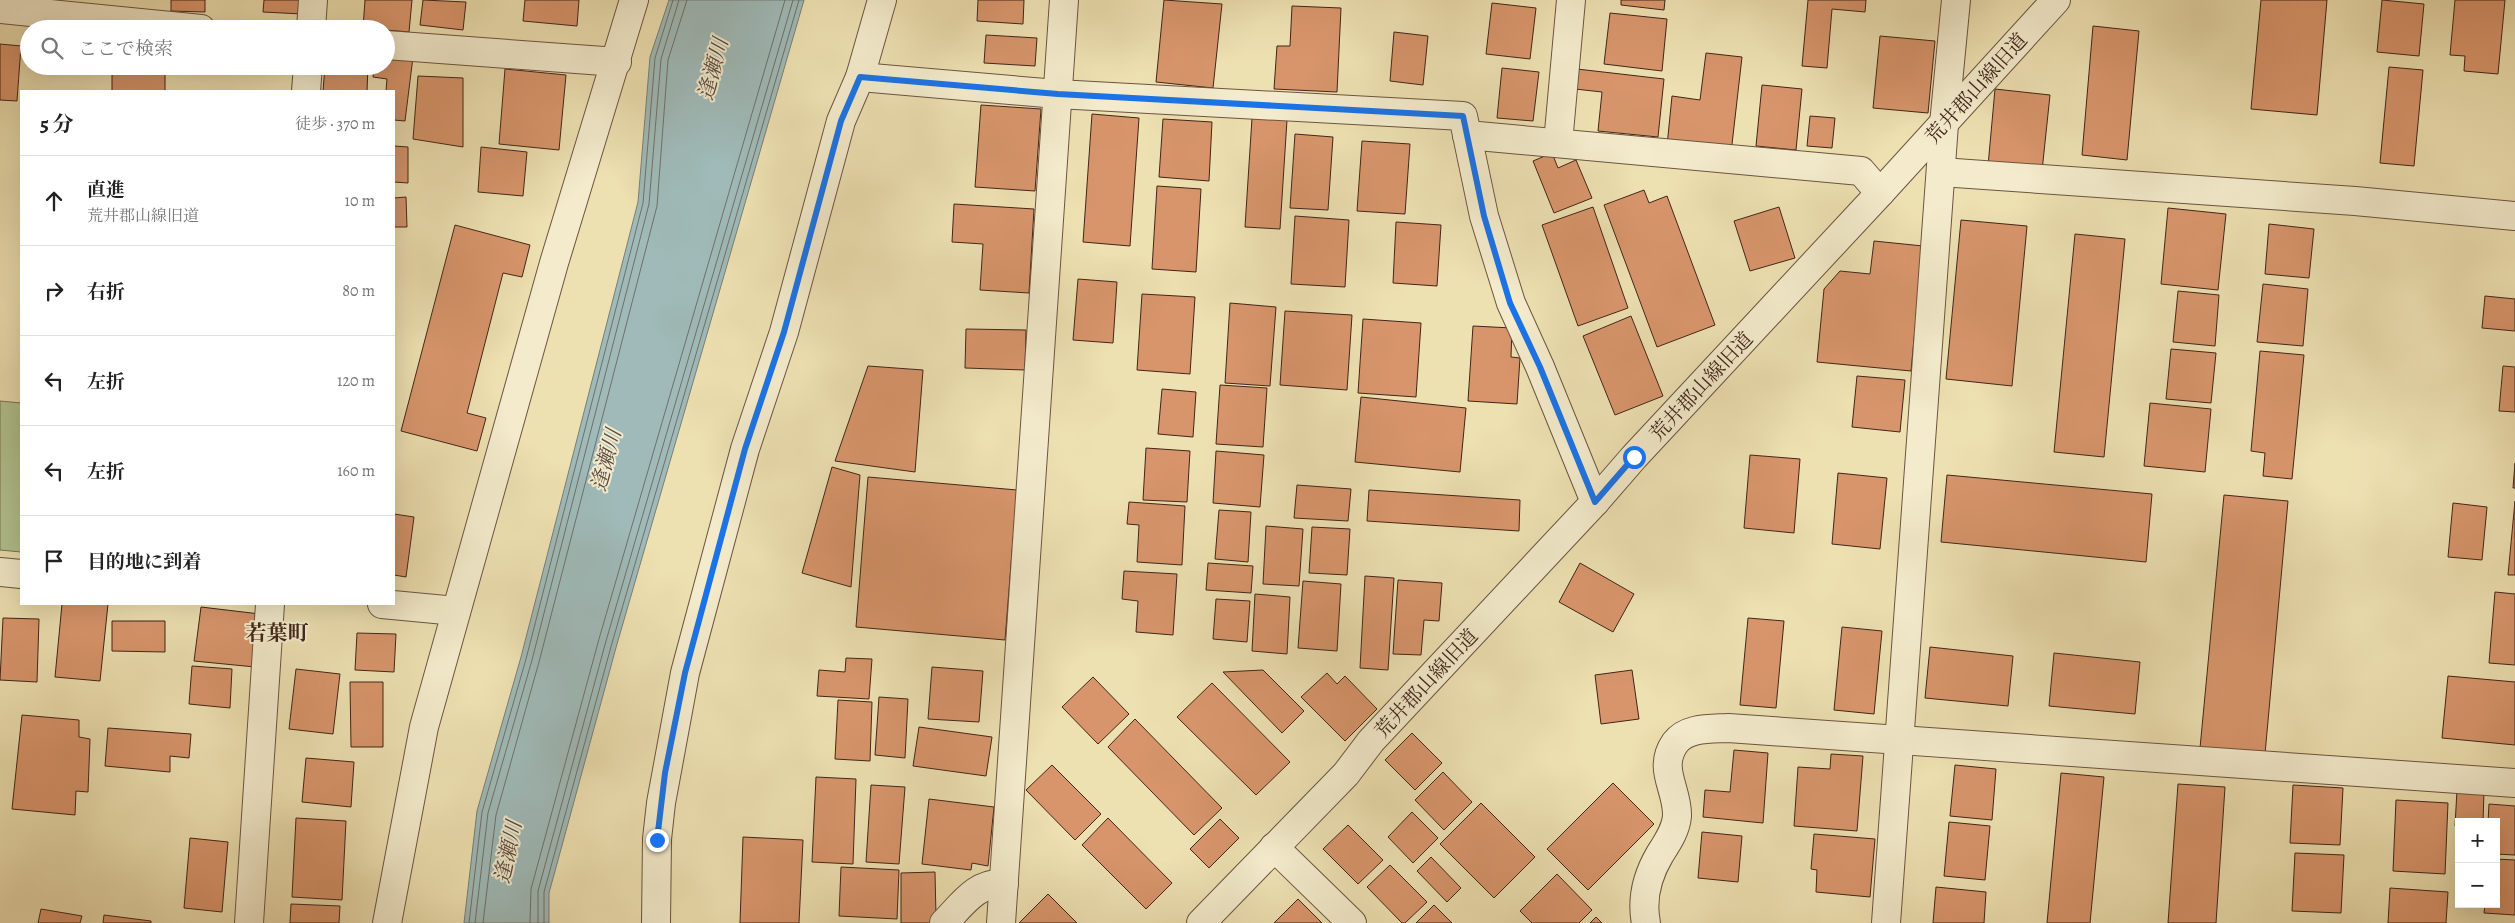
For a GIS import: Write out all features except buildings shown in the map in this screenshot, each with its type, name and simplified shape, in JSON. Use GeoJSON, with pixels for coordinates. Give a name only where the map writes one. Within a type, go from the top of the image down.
{"type":"FeatureCollection","features":[{"type":"Feature","properties":{"kind":"street"},"geometry":{"type":"LineString","coordinates":[[312,20],[313,0]]}},
{"type":"Feature","properties":{"kind":"street"},"geometry":{"type":"LineString","coordinates":[[387,923],[424,727],[554,262],[617,62],[634,0]]}},
{"type":"Feature","properties":{"kind":"street"},"geometry":{"type":"LineString","coordinates":[[656,923],[657,840],[661,803],[685,673],[745,449],[784,332],[841,121],[860,77],[882,0]]}},
{"type":"Feature","properties":{"kind":"street"},"geometry":{"type":"LineString","coordinates":[[1001,923],[1064,0]]}},
{"type":"Feature","properties":{"kind":"street"},"geometry":{"type":"LineString","coordinates":[[1558,143],[1571,0]]}},
{"type":"Feature","properties":{"kind":"street"},"geometry":{"type":"LineString","coordinates":[[1886,923],[1944,124],[1956,0]]}},
{"type":"Feature","properties":{"kind":"street","name":"荒井郡山線旧道"},"geometry":{"type":"LineString","coordinates":[[1201,923],[1346,774],[1371,740],[1595,502],[1634,457],[1944,124],[2056,0]]}},
{"type":"Feature","properties":{"kind":"street"},"geometry":{"type":"LineString","coordinates":[[0,9],[111,20]]}},
{"type":"Feature","properties":{"kind":"street"},"geometry":{"type":"LineString","coordinates":[[395,46],[617,62]]}},
{"type":"Feature","properties":{"kind":"street"},"geometry":{"type":"LineString","coordinates":[[306,90],[307,75]]}},
{"type":"Feature","properties":{"kind":"street"},"geometry":{"type":"LineString","coordinates":[[860,77],[1058,94],[1463,116],[1484,216],[1510,303],[1540,367],[1595,502]]}},
{"type":"Feature","properties":{"kind":"street"},"geometry":{"type":"LineString","coordinates":[[1467,135],[1861,171],[1880,193]]}},
{"type":"Feature","properties":{"kind":"street"},"geometry":{"type":"LineString","coordinates":[[1941,172],[2355,201],[2515,216]]}},
{"type":"Feature","properties":{"kind":"street"},"geometry":{"type":"LineString","coordinates":[[0,572],[20,574]]}},
{"type":"Feature","properties":{"kind":"street"},"geometry":{"type":"LineString","coordinates":[[249,923],[270,605]]}},
{"type":"Feature","properties":{"kind":"street"},"geometry":{"type":"LineString","coordinates":[[393,605],[456,611]]}},
{"type":"Feature","properties":{"kind":"street"},"geometry":{"type":"LineString","coordinates":[[1646,923],[1643,902],[1645,888],[1673,830],[1677,815],[1667,772],[1667,764],[1670,752],[1680,738],[1694,730],[1728,728],[2515,783]]}},
{"type":"Feature","properties":{"kind":"street"},"geometry":{"type":"LineString","coordinates":[[1274,848],[1352,923]]}},
{"type":"Feature","properties":{"kind":"street"},"geometry":{"type":"LineString","coordinates":[[944,923],[977,889],[995,883],[1004,884]]}},
{"type":"Feature","properties":{"kind":"green space"},"geometry":{"type":"Polygon","coordinates":[[[0,401],[20,403],[20,552],[0,550],[0,401]]]}},
{"type":"Feature","properties":{"kind":"water","name":"逢瀬川"},"geometry":{"type":"Polygon","coordinates":[[[669,0],[804,0],[617,644],[549,893],[549,923],[464,923],[477,811],[521,657],[638,202],[650,57],[669,0]]]}},
{"type":"Feature","properties":{"kind":"district","name":"若葉町"},"geometry":{"type":"Point","coordinates":[277,633]}},
{"type":"Feature","properties":{"kind":"route"},"geometry":{"type":"LineString","coordinates":[[657,840],[665,773],[685,673],[745,449],[784,332],[841,121],[860,77],[1058,94],[1463,116],[1484,216],[1510,303],[1540,367],[1595,502],[1634,457]]}}]}
